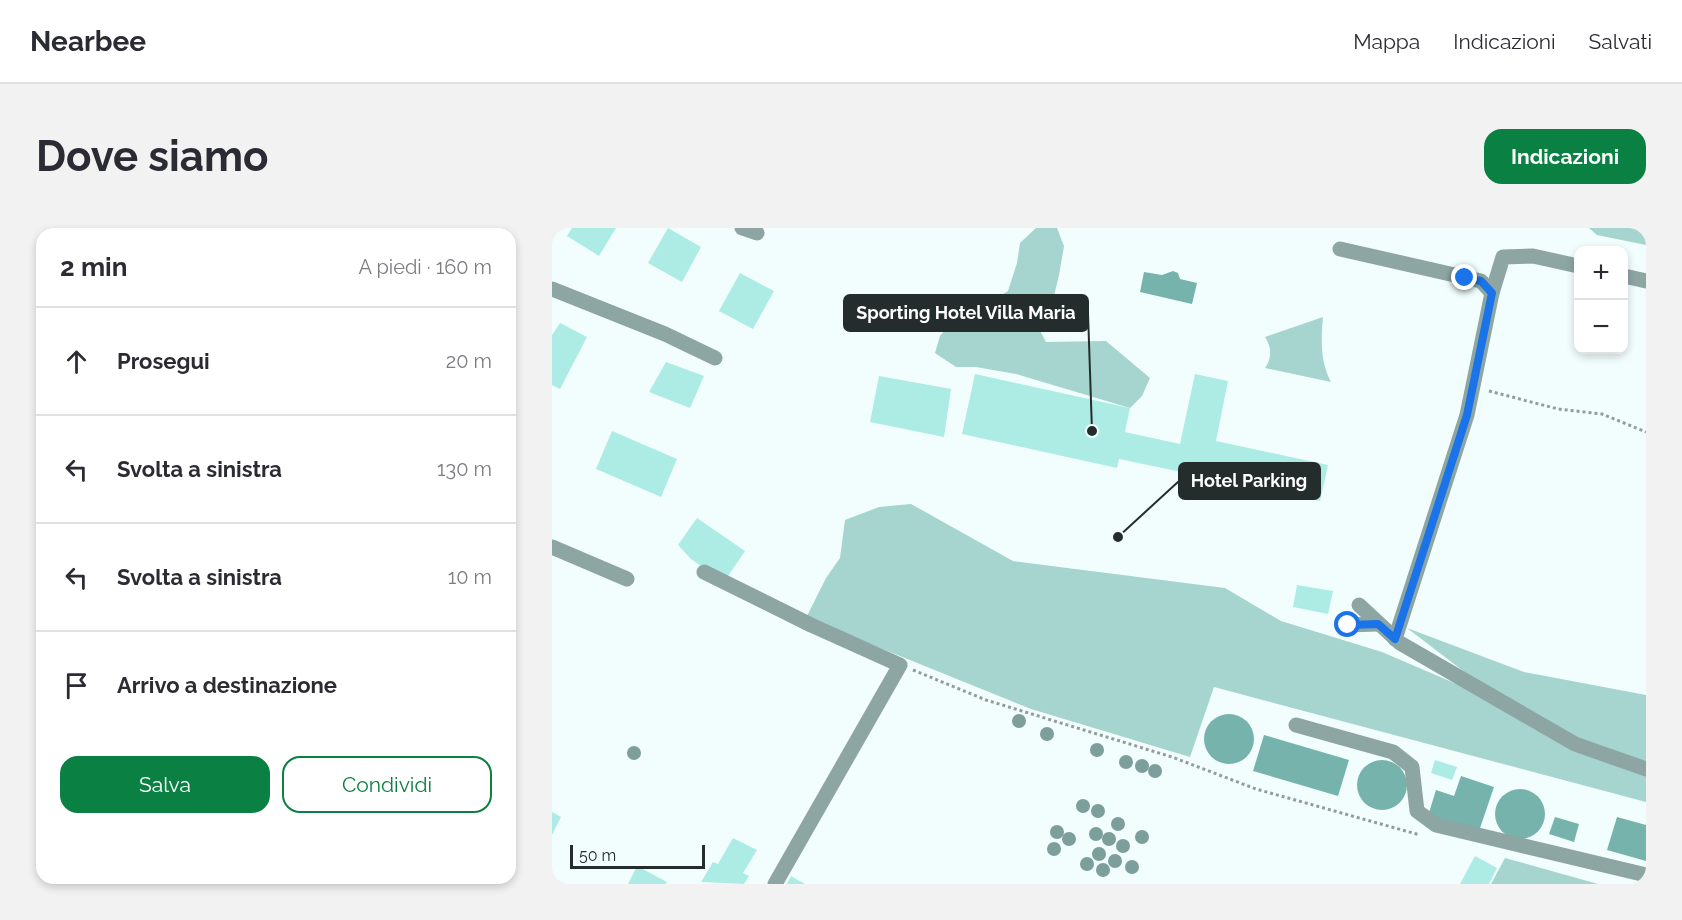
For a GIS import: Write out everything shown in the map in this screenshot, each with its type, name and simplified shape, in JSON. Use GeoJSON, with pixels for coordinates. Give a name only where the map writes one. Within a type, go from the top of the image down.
{"type":"FeatureCollection","features":[{"type":"Feature","properties":{"kind":"street"},"geometry":{"type":"LineString","coordinates":[[1340,249],[1481,281],[1492,293]]}},
{"type":"Feature","properties":{"kind":"street"},"geometry":{"type":"LineString","coordinates":[[1395,639],[1467,415],[1492,293],[1503,257],[1533,256],[1574,265]]}},
{"type":"Feature","properties":{"kind":"street"},"geometry":{"type":"LineString","coordinates":[[1628,277],[1646,281]]}},
{"type":"Feature","properties":{"kind":"street"},"geometry":{"type":"LineString","coordinates":[[552,289],[665,334],[715,358]]}},
{"type":"Feature","properties":{"kind":"street"},"geometry":{"type":"LineString","coordinates":[[552,547],[627,579]]}},
{"type":"Feature","properties":{"kind":"street"},"geometry":{"type":"LineString","coordinates":[[704,572],[811,626],[900,665],[775,884]]}},
{"type":"Feature","properties":{"kind":"street"},"geometry":{"type":"LineString","coordinates":[[1359,605],[1395,639],[1575,744],[1646,769]]}},
{"type":"Feature","properties":{"kind":"street"},"geometry":{"type":"LineString","coordinates":[[1348,625],[1378,624]]}},
{"type":"Feature","properties":{"kind":"street"},"geometry":{"type":"LineString","coordinates":[[1296,725],[1393,752],[1412,767],[1418,811],[1436,825],[1646,875]]}},
{"type":"Feature","properties":{"kind":"path"},"geometry":{"type":"LineString","coordinates":[[1473,387],[1558,409],[1602,414],[1646,432]]}},
{"type":"Feature","properties":{"kind":"path"},"geometry":{"type":"LineString","coordinates":[[900,665],[986,700],[1172,757],[1256,789],[1421,835]]}},
{"type":"Feature","properties":{"kind":"shaded area"},"geometry":{"type":"Polygon","coordinates":[[[1036,228],[1057,228],[1064,246],[1054,296],[1036,323],[1046,342],[1106,341],[1150,378],[1142,396],[1130,408],[1016,374],[976,367],[956,367],[935,353],[940,336],[956,316],[984,305],[1008,291],[1017,263],[1020,243],[1036,228]]]}},
{"type":"Feature","properties":{"kind":"shaded area"},"geometry":{"type":"Polygon","coordinates":[[[1589,228],[1646,228],[1646,245],[1597,235],[1589,228]]]}},
{"type":"Feature","properties":{"kind":"shaded area"},"geometry":{"type":"Polygon","coordinates":[[[1173,271],[1178,273],[1180,279],[1197,283],[1192,304],[1140,292],[1144,272],[1162,275],[1173,271]]]}},
{"type":"Feature","properties":{"kind":"shaded area"},"geometry":{"type":"Polygon","coordinates":[[[1323,317],[1323,358],[1331,382],[1265,368],[1270,353],[1265,337],[1323,317]]]}},
{"type":"Feature","properties":{"kind":"shaded area"},"geometry":{"type":"Polygon","coordinates":[[[911,504],[1013,561],[1225,588],[1281,621],[1382,652],[1459,685],[1475,680],[1407,628],[1524,672],[1646,695],[1646,802],[1214,687],[1190,757],[1031,709],[806,618],[826,578],[840,558],[845,520],[879,507],[911,504]]]}},
{"type":"Feature","properties":{"kind":"shaded area"},"geometry":{"type":"Polygon","coordinates":[[[1224,714],[1234,714],[1247,721],[1254,734],[1254,744],[1247,757],[1234,764],[1224,764],[1215,760],[1208,753],[1204,744],[1204,734],[1208,725],[1215,718],[1224,714]]]}},
{"type":"Feature","properties":{"kind":"shaded area"},"geometry":{"type":"Polygon","coordinates":[[[1264,735],[1349,760],[1338,796],[1253,771],[1264,735]]]}},
{"type":"Feature","properties":{"kind":"shaded area"},"geometry":{"type":"Polygon","coordinates":[[[1377,760],[1387,760],[1400,767],[1407,780],[1407,790],[1400,803],[1387,810],[1377,810],[1368,806],[1361,799],[1357,790],[1357,780],[1361,771],[1368,764],[1377,760]]]}},
{"type":"Feature","properties":{"kind":"shaded area"},"geometry":{"type":"Polygon","coordinates":[[[1461,776],[1494,787],[1478,834],[1428,816],[1436,790],[1454,796],[1461,776]]]}},
{"type":"Feature","properties":{"kind":"shaded area"},"geometry":{"type":"Polygon","coordinates":[[[1515,789],[1525,789],[1538,796],[1545,809],[1545,819],[1538,832],[1525,839],[1515,839],[1506,835],[1499,828],[1495,819],[1495,809],[1499,800],[1506,793],[1515,789]]]}},
{"type":"Feature","properties":{"kind":"shaded area"},"geometry":{"type":"Polygon","coordinates":[[[1555,817],[1579,824],[1574,842],[1549,834],[1555,817]]]}},
{"type":"Feature","properties":{"kind":"shaded area"},"geometry":{"type":"Polygon","coordinates":[[[1617,817],[1646,825],[1646,861],[1607,850],[1617,817]]]}},
{"type":"Feature","properties":{"kind":"shaded area"},"geometry":{"type":"Polygon","coordinates":[[[1505,858],[1598,884],[1491,884],[1505,858]]]}},
{"type":"Feature","properties":{"kind":"building"},"geometry":{"type":"Polygon","coordinates":[[[572,228],[616,228],[599,256],[567,236],[572,228]]]}},
{"type":"Feature","properties":{"kind":"building"},"geometry":{"type":"Polygon","coordinates":[[[668,228],[701,247],[682,282],[648,263],[668,228]]]}},
{"type":"Feature","properties":{"kind":"building"},"geometry":{"type":"Polygon","coordinates":[[[740,273],[774,291],[753,329],[719,311],[740,273]]]}},
{"type":"Feature","properties":{"kind":"building"},"geometry":{"type":"Polygon","coordinates":[[[560,323],[587,337],[560,389],[552,385],[552,335],[560,323]]]}},
{"type":"Feature","properties":{"kind":"building"},"geometry":{"type":"Polygon","coordinates":[[[666,362],[704,376],[690,408],[649,392],[666,362]]]}},
{"type":"Feature","properties":{"kind":"building"},"geometry":{"type":"Polygon","coordinates":[[[975,374],[1130,408],[1125,432],[1180,444],[1195,374],[1228,381],[1216,441],[1328,465],[1320,501],[1119,459],[1117,468],[962,434],[975,374]]]}},
{"type":"Feature","properties":{"kind":"building"},"geometry":{"type":"Polygon","coordinates":[[[879,376],[951,389],[944,437],[870,422],[879,376]]]}},
{"type":"Feature","properties":{"kind":"building"},"geometry":{"type":"Polygon","coordinates":[[[612,431],[677,459],[661,497],[596,469],[612,431]]]}},
{"type":"Feature","properties":{"kind":"building"},"geometry":{"type":"Polygon","coordinates":[[[697,518],[745,551],[724,582],[691,559],[678,545],[697,518]]]}},
{"type":"Feature","properties":{"kind":"building"},"geometry":{"type":"Polygon","coordinates":[[[1297,585],[1333,591],[1328,614],[1293,607],[1297,585]]]}},
{"type":"Feature","properties":{"kind":"building"},"geometry":{"type":"Polygon","coordinates":[[[1435,760],[1457,767],[1452,780],[1431,773],[1435,760]]]}},
{"type":"Feature","properties":{"kind":"building"},"geometry":{"type":"Polygon","coordinates":[[[552,812],[561,817],[552,835],[552,812]]]}},
{"type":"Feature","properties":{"kind":"building"},"geometry":{"type":"Polygon","coordinates":[[[733,838],[757,850],[743,873],[749,876],[744,884],[701,882],[713,862],[718,864],[733,838]]]}},
{"type":"Feature","properties":{"kind":"building"},"geometry":{"type":"Polygon","coordinates":[[[1475,856],[1497,868],[1489,884],[1460,884],[1475,856]]]}},
{"type":"Feature","properties":{"kind":"building"},"geometry":{"type":"Polygon","coordinates":[[[637,866],[667,882],[666,884],[628,884],[637,866]]]}},
{"type":"Feature","properties":{"kind":"building"},"geometry":{"type":"Polygon","coordinates":[[[791,876],[805,884],[787,884],[791,876]]]}},
{"type":"Feature","properties":{"kind":"place","name":"Sporting Hotel Villa Maria"},"geometry":{"type":"Point","coordinates":[1092,431]}},
{"type":"Feature","properties":{"kind":"place","name":"Hotel Parking"},"geometry":{"type":"Point","coordinates":[1118,537]}},
{"type":"Feature","properties":{"kind":"route"},"geometry":{"type":"LineString","coordinates":[[1348,625],[1378,624],[1395,639],[1467,415],[1492,293],[1481,281],[1465,278]]}}]}
